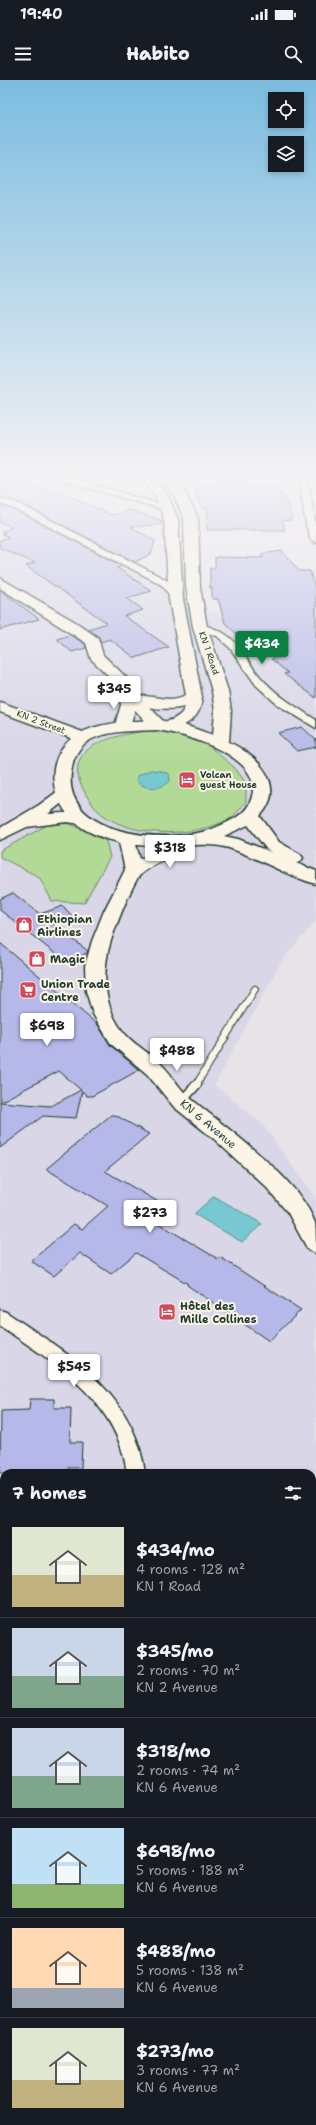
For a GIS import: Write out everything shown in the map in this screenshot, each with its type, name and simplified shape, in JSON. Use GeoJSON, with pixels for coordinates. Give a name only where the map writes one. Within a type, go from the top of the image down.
{"type":"FeatureCollection","features":[{"type":"Feature","properties":{"kind":"highway","name":"KN 1 Road"},"geometry":{"type":"LineString","coordinates":[[164,725],[190,715],[194,708],[194,697],[176,599],[174,572]]}},
{"type":"Feature","properties":{"kind":"highway","name":"KN 1 Road"},"geometry":{"type":"LineString","coordinates":[[193,572],[193,587],[200,627],[220,691],[223,710],[220,742]]}},
{"type":"Feature","properties":{"kind":"highway"},"geometry":{"type":"LineString","coordinates":[[132,697],[158,704],[182,704],[194,697]]}},
{"type":"Feature","properties":{"kind":"highway"},"geometry":{"type":"LineString","coordinates":[[196,839],[224,831],[250,815],[258,807],[265,793],[262,783],[243,755],[220,742],[164,725],[122,728],[82,737],[67,755],[61,772],[64,795],[71,810],[81,819],[110,833],[127,838],[156,841],[196,839],[232,843],[316,878]]}},
{"type":"Feature","properties":{"kind":"highway"},"geometry":{"type":"LineString","coordinates":[[250,815],[273,846],[293,858],[316,866]]}},
{"type":"Feature","properties":{"kind":"main road"},"geometry":{"type":"LineString","coordinates":[[0,582],[72,626],[93,641],[96,656],[125,684],[132,697],[164,725]]}},
{"type":"Feature","properties":{"kind":"main road"},"geometry":{"type":"LineString","coordinates":[[122,728],[132,697]]}},
{"type":"Feature","properties":{"kind":"main road","name":"KN 2 Street"},"geometry":{"type":"LineString","coordinates":[[0,707],[82,737]]}},
{"type":"Feature","properties":{"kind":"main road"},"geometry":{"type":"LineString","coordinates":[[0,835],[64,795]]}},
{"type":"Feature","properties":{"kind":"main road"},"geometry":{"type":"LineString","coordinates":[[20,823],[52,818],[81,819]]}},
{"type":"Feature","properties":{"kind":"main road"},"geometry":{"type":"LineString","coordinates":[[127,838],[134,870],[196,839]]}},
{"type":"Feature","properties":{"kind":"main road","name":"KN 6 Avenue"},"geometry":{"type":"LineString","coordinates":[[134,870],[113,911],[101,941],[95,966],[96,991],[103,1014],[118,1039],[154,1069],[181,1102],[222,1134],[275,1182],[296,1208],[316,1244]]}},
{"type":"Feature","properties":{"kind":"street"},"geometry":{"type":"LineString","coordinates":[[145,572],[168,586],[176,599]]}},
{"type":"Feature","properties":{"kind":"street"},"geometry":{"type":"LineString","coordinates":[[200,627],[221,634],[226,638],[234,646],[260,683],[282,703],[316,725]]}},
{"type":"Feature","properties":{"kind":"street"},"geometry":{"type":"LineString","coordinates":[[0,1317],[57,1354],[80,1373],[97,1392],[114,1412],[127,1434],[134,1452],[136,1469]]}},
{"type":"Feature","properties":{"kind":"lane"},"geometry":{"type":"LineString","coordinates":[[181,1102],[198,1082],[255,988]]}},
{"type":"Feature","properties":{"kind":"shaded area"},"geometry":{"type":"Polygon","coordinates":[[[0,572],[146,572],[161,580],[208,611],[316,620],[316,921],[282,960],[214,1085],[263,1125],[316,1199],[316,1469],[0,1469],[0,572]]]}},
{"type":"Feature","properties":{"kind":"green space"},"geometry":{"type":"Polygon","coordinates":[[[147,731],[170,733],[208,745],[235,768],[246,783],[246,802],[231,818],[198,830],[161,832],[142,830],[125,826],[109,819],[96,809],[84,791],[78,774],[79,762],[85,752],[95,745],[121,736],[147,731]]]}},
{"type":"Feature","properties":{"kind":"green space"},"geometry":{"type":"Polygon","coordinates":[[[68,823],[106,841],[110,857],[84,903],[52,901],[39,877],[0,857],[0,851],[47,825],[68,823]]]}},
{"type":"Feature","properties":{"kind":"water"},"geometry":{"type":"Polygon","coordinates":[[[151,770],[169,774],[170,781],[167,784],[153,788],[143,786],[136,780],[138,775],[151,770]]]}},
{"type":"Feature","properties":{"kind":"water"},"geometry":{"type":"Polygon","coordinates":[[[214,1196],[262,1224],[242,1242],[194,1214],[214,1196]]]}},
{"type":"Feature","properties":{"kind":"building"},"geometry":{"type":"Polygon","coordinates":[[[35,572],[124,572],[152,591],[127,598],[143,610],[124,616],[169,647],[135,658],[110,639],[101,642],[99,637],[88,629],[107,623],[35,572]]]}},
{"type":"Feature","properties":{"kind":"building"},"geometry":{"type":"Polygon","coordinates":[[[210,572],[310,572],[316,592],[316,698],[284,674],[288,673],[271,659],[278,657],[252,634],[240,637],[225,623],[218,599],[212,599],[212,588],[210,588],[210,572]]]}},
{"type":"Feature","properties":{"kind":"building"},"geometry":{"type":"Polygon","coordinates":[[[0,590],[39,619],[0,630],[0,590]]]}},
{"type":"Feature","properties":{"kind":"building"},"geometry":{"type":"Polygon","coordinates":[[[70,635],[85,644],[86,648],[72,652],[57,639],[70,635]]]}},
{"type":"Feature","properties":{"kind":"building"},"geometry":{"type":"Polygon","coordinates":[[[302,727],[316,740],[316,747],[297,751],[278,733],[302,727]]]}},
{"type":"Feature","properties":{"kind":"building"},"geometry":{"type":"Polygon","coordinates":[[[13,893],[40,914],[63,906],[73,917],[53,924],[88,951],[87,953],[67,963],[0,910],[0,899],[13,893]]]}},
{"type":"Feature","properties":{"kind":"building","name":"Union Trade Centre"},"geometry":{"type":"Polygon","coordinates":[[[0,943],[98,1025],[110,1045],[139,1070],[92,1096],[87,1096],[82,1091],[76,1118],[43,1116],[0,1148],[0,1102],[0,943]],[[59,1071],[0,1102],[51,1106],[81,1090],[59,1071]]]}},
{"type":"Feature","properties":{"kind":"building"},"geometry":{"type":"Polygon","coordinates":[[[111,1115],[115,1115],[149,1134],[105,1171],[162,1204],[148,1217],[218,1259],[220,1257],[301,1310],[269,1341],[187,1285],[188,1284],[136,1253],[111,1274],[80,1253],[54,1276],[31,1261],[74,1224],[82,1229],[108,1206],[46,1169],[111,1115]]]}},
{"type":"Feature","properties":{"kind":"building"},"geometry":{"type":"Polygon","coordinates":[[[30,1399],[54,1399],[54,1408],[71,1408],[70,1442],[82,1442],[81,1468],[0,1469],[1,1411],[29,1410],[30,1399]]]}},
{"type":"Feature","properties":{"kind":"place","name":"Volcan guest House"},"geometry":{"type":"Point","coordinates":[187,780]}},
{"type":"Feature","properties":{"kind":"place","name":"Ethiopian Airlines"},"geometry":{"type":"Point","coordinates":[24,925]}},
{"type":"Feature","properties":{"kind":"place","name":"Magic"},"geometry":{"type":"Point","coordinates":[37,959]}},
{"type":"Feature","properties":{"kind":"place","name":"Union Trade Centre"},"geometry":{"type":"Point","coordinates":[28,990]}},
{"type":"Feature","properties":{"kind":"place","name":"Hôtel des Mille Collines"},"geometry":{"type":"Point","coordinates":[167,1312]}}]}
